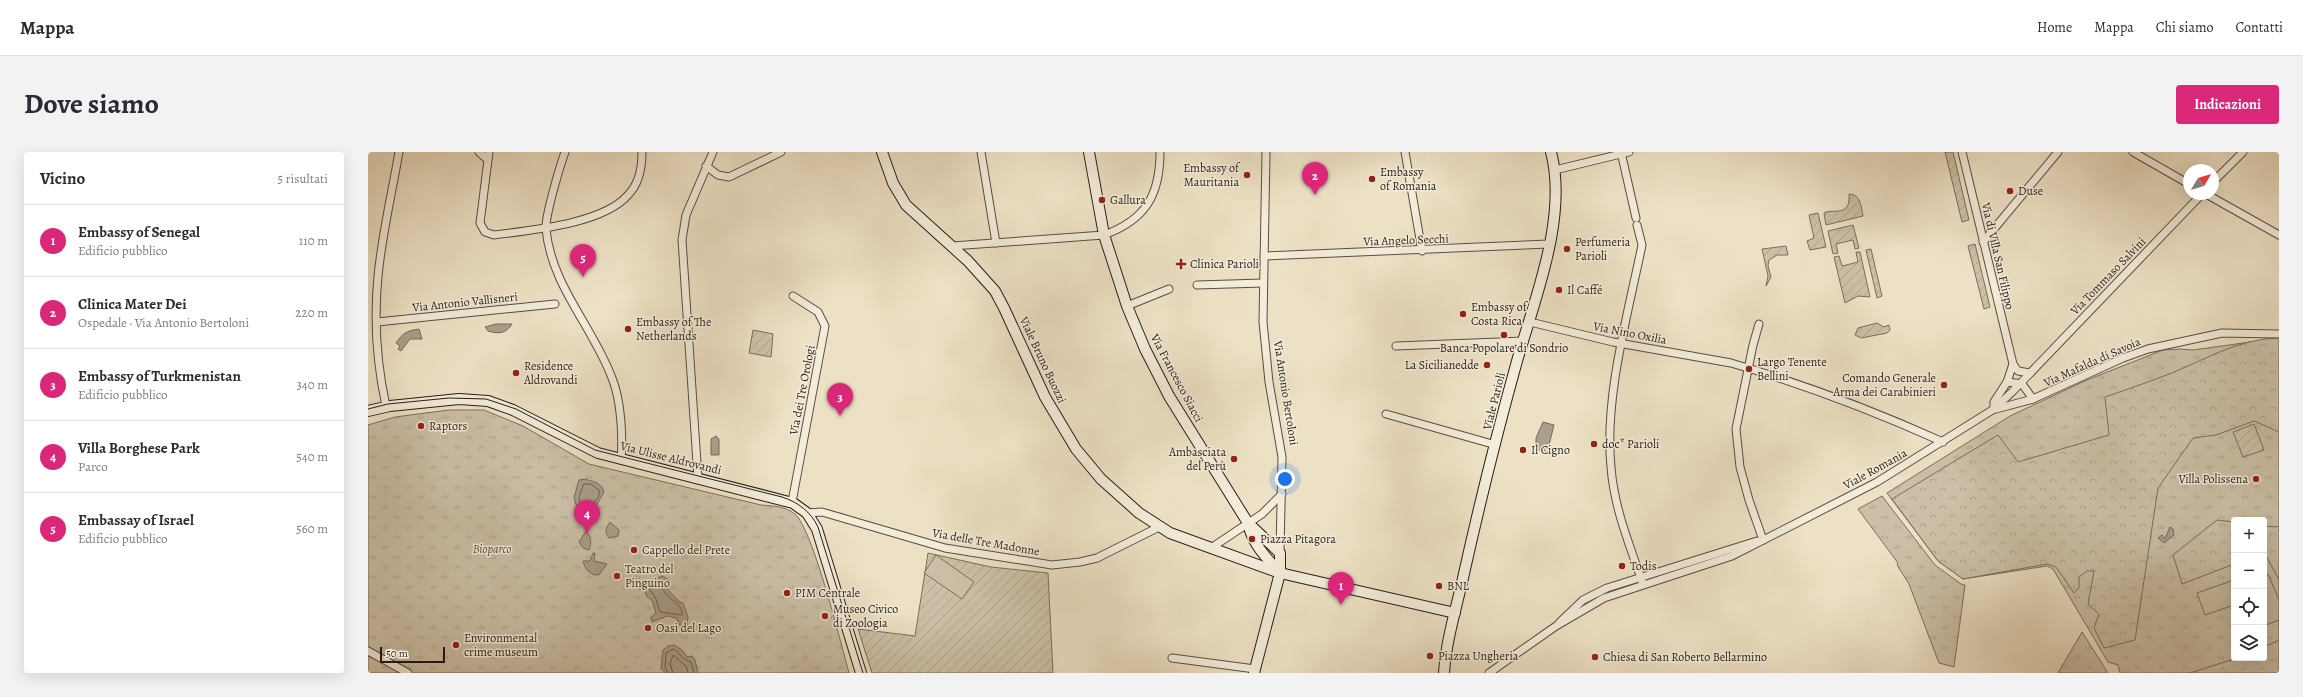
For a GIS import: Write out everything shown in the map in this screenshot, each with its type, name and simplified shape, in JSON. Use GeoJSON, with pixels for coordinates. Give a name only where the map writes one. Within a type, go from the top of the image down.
{"type":"FeatureCollection","features":[{"type":"Feature","properties":{"kind":"street"},"geometry":{"type":"LineString","coordinates":[[386,406],[381,378],[377,322],[378,269],[399,152]]}},
{"type":"Feature","properties":{"kind":"street"},"geometry":{"type":"LineString","coordinates":[[479,152],[488,155],[480,223],[485,232],[494,235],[585,219],[625,199],[636,183],[641,168],[642,152]]}},
{"type":"Feature","properties":{"kind":"street"},"geometry":{"type":"LineString","coordinates":[[565,152],[546,227],[552,262],[602,355],[614,383],[621,436],[622,460]]}},
{"type":"Feature","properties":{"kind":"street"},"geometry":{"type":"LineString","coordinates":[[698,478],[682,240],[686,215],[713,152]]}},
{"type":"Feature","properties":{"kind":"street"},"geometry":{"type":"LineString","coordinates":[[706,166],[721,176],[729,177],[781,152]]}},
{"type":"Feature","properties":{"kind":"street","name":"Viale Bruno Buozzi"},"geometry":{"type":"LineString","coordinates":[[882,152],[893,184],[906,205],[983,276],[998,296],[1045,397],[1076,449],[1097,475],[1117,494],[1159,527],[1211,548]]}},
{"type":"Feature","properties":{"kind":"street"},"geometry":{"type":"LineString","coordinates":[[981,152],[996,243]]}},
{"type":"Feature","properties":{"kind":"street","name":"Via Francesco Siacci"},"geometry":{"type":"LineString","coordinates":[[1089,152],[1104,235],[1127,306],[1162,383],[1248,523]]}},
{"type":"Feature","properties":{"kind":"street"},"geometry":{"type":"LineString","coordinates":[[952,246],[1104,235],[1132,221],[1140,215],[1149,203],[1158,178],[1160,152]]}},
{"type":"Feature","properties":{"kind":"street","name":"Via Antonio Bertoloni"},"geometry":{"type":"LineString","coordinates":[[1266,152],[1263,322],[1268,379],[1282,447],[1282,494]]}},
{"type":"Feature","properties":{"kind":"street"},"geometry":{"type":"LineString","coordinates":[[1405,152],[1422,251]]}},
{"type":"Feature","properties":{"kind":"street","name":"Viale Parioli"},"geometry":{"type":"LineString","coordinates":[[1444,673],[1446,655],[1496,445],[1530,322],[1549,244],[1556,202],[1555,170],[1551,152]]}},
{"type":"Feature","properties":{"kind":"street"},"geometry":{"type":"LineString","coordinates":[[1555,170],[1629,152]]}},
{"type":"Feature","properties":{"kind":"street","name":"Via di Villa San Filippo"},"geometry":{"type":"LineString","coordinates":[[1962,152],[2013,364]]}},
{"type":"Feature","properties":{"kind":"street"},"geometry":{"type":"LineString","coordinates":[[1983,242],[2058,152]]}},
{"type":"Feature","properties":{"kind":"street"},"geometry":{"type":"LineString","coordinates":[[2133,152],[2183,181]]}},
{"type":"Feature","properties":{"kind":"street"},"geometry":{"type":"LineString","coordinates":[[2219,176],[2243,152]]}},
{"type":"Feature","properties":{"kind":"street"},"geometry":{"type":"LineString","coordinates":[[1621,153],[1642,245],[1622,344],[1610,421],[1611,468],[1621,520],[1644,584]]}},
{"type":"Feature","properties":{"kind":"street","name":"Via Tommaso Salvini"},"geometry":{"type":"LineString","coordinates":[[1994,409],[2021,383],[2196,200]]}},
{"type":"Feature","properties":{"kind":"street"},"geometry":{"type":"LineString","coordinates":[[2217,200],[2279,235]]}},
{"type":"Feature","properties":{"kind":"street","name":"Via Angelo Secchi"},"geometry":{"type":"LineString","coordinates":[[1264,256],[1422,251],[1549,244]]}},
{"type":"Feature","properties":{"kind":"street"},"geometry":{"type":"LineString","coordinates":[[1197,285],[1263,283]]}},
{"type":"Feature","properties":{"kind":"street"},"geometry":{"type":"LineString","coordinates":[[1127,306],[1169,289]]}},
{"type":"Feature","properties":{"kind":"street","name":"Via dei Tre Orologi"},"geometry":{"type":"LineString","coordinates":[[792,502],[825,326],[818,312],[793,296]]}},
{"type":"Feature","properties":{"kind":"street","name":"Via Antonio Vallisneri"},"geometry":{"type":"LineString","coordinates":[[377,322],[555,304]]}},
{"type":"Feature","properties":{"kind":"street","name":"Via Nino Oxilia"},"geometry":{"type":"LineString","coordinates":[[1530,322],[1622,344],[1726,362],[1749,368]]}},
{"type":"Feature","properties":{"kind":"street"},"geometry":{"type":"LineString","coordinates":[[1759,324],[1736,429],[1740,467],[1749,500],[1763,540]]}},
{"type":"Feature","properties":{"kind":"street","name":"Via Mafalda di Savoia"},"geometry":{"type":"LineString","coordinates":[[1994,409],[2033,400],[2123,358],[2185,340],[2222,333],[2279,334]]}},
{"type":"Feature","properties":{"kind":"street"},"geometry":{"type":"LineString","coordinates":[[1396,346],[1524,340]]}},
{"type":"Feature","properties":{"kind":"street"},"geometry":{"type":"LineString","coordinates":[[2013,364],[2018,371],[2030,373]]}},
{"type":"Feature","properties":{"kind":"street"},"geometry":{"type":"LineString","coordinates":[[1994,409],[1994,402],[2007,382],[2013,364]]}},
{"type":"Feature","properties":{"kind":"street"},"geometry":{"type":"LineString","coordinates":[[1749,368],[1821,391],[1943,442]]}},
{"type":"Feature","properties":{"kind":"street"},"geometry":{"type":"LineString","coordinates":[[2007,382],[2021,383],[2033,400]]}},
{"type":"Feature","properties":{"kind":"street","name":"Via Ulisse Aldrovandi"},"geometry":{"type":"LineString","coordinates":[[368,411],[386,406],[463,399],[492,402],[517,411],[591,450],[622,460],[792,502],[807,513],[818,531],[860,673]]}},
{"type":"Feature","properties":{"kind":"street","name":"Viale Romania"},"geometry":{"type":"LineString","coordinates":[[1491,672],[1556,626],[1604,598],[1732,556],[1876,482],[1943,442],[1994,409]]}},
{"type":"Feature","properties":{"kind":"street"},"geometry":{"type":"LineString","coordinates":[[1386,414],[1496,445]]}},
{"type":"Feature","properties":{"kind":"street"},"geometry":{"type":"LineString","coordinates":[[1211,548],[1262,514],[1282,494]]}},
{"type":"Feature","properties":{"kind":"street"},"geometry":{"type":"LineString","coordinates":[[1172,658],[1255,671],[1280,573],[1282,494]]}},
{"type":"Feature","properties":{"kind":"street","name":"Via delle Tre Madonne"},"geometry":{"type":"LineString","coordinates":[[807,513],[822,512],[945,548],[1052,565],[1080,562],[1097,558],[1159,527]]}},
{"type":"Feature","properties":{"kind":"street"},"geometry":{"type":"LineString","coordinates":[[1248,523],[1280,553]]}},
{"type":"Feature","properties":{"kind":"street"},"geometry":{"type":"LineString","coordinates":[[1248,523],[1250,533],[1258,547],[1280,573]]}},
{"type":"Feature","properties":{"kind":"street","name":"Viale Romania"},"geometry":{"type":"LineString","coordinates":[[1556,626],[1573,608],[1591,595],[1640,576],[1747,542],[1763,540]]}},
{"type":"Feature","properties":{"kind":"street"},"geometry":{"type":"LineString","coordinates":[[1211,548],[1280,573],[1456,613]]}},
{"type":"Feature","properties":{"kind":"street"},"geometry":{"type":"LineString","coordinates":[[368,651],[408,673]]}},
{"type":"Feature","properties":{"kind":"green space"},"geometry":{"type":"Polygon","coordinates":[[[1945,152],[1953,152],[1969,220],[1962,222],[1945,152]]]}},
{"type":"Feature","properties":{"kind":"green space"},"geometry":{"type":"Polygon","coordinates":[[[1849,194],[1856,196],[1858,199],[1863,216],[1826,225],[1824,213],[1841,211],[1844,209],[1849,202],[1849,194]]]}},
{"type":"Feature","properties":{"kind":"green space"},"geometry":{"type":"Polygon","coordinates":[[[1818,213],[1826,247],[1810,250],[1807,241],[1814,238],[1809,215],[1818,213]]]}},
{"type":"Feature","properties":{"kind":"green space"},"geometry":{"type":"Polygon","coordinates":[[[1853,225],[1859,248],[1855,249],[1853,240],[1836,244],[1838,253],[1833,254],[1828,231],[1853,225]]]}},
{"type":"Feature","properties":{"kind":"green space"},"geometry":{"type":"Polygon","coordinates":[[[1975,244],[1990,307],[1984,309],[1968,246],[1975,244]]]}},
{"type":"Feature","properties":{"kind":"green space"},"geometry":{"type":"Polygon","coordinates":[[[1786,246],[1788,255],[1777,255],[1769,260],[1768,266],[1771,277],[1766,286],[1768,276],[1762,249],[1786,246]]]}},
{"type":"Feature","properties":{"kind":"green space"},"geometry":{"type":"Polygon","coordinates":[[[1871,249],[1882,296],[1877,298],[1866,250],[1871,249]]]}},
{"type":"Feature","properties":{"kind":"green space"},"geometry":{"type":"Polygon","coordinates":[[[1856,252],[1860,252],[1870,297],[1858,296],[1845,303],[1834,257],[1839,256],[1842,266],[1858,262],[1856,252]]]}},
{"type":"Feature","properties":{"kind":"green space"},"geometry":{"type":"Polygon","coordinates":[[[1877,323],[1884,327],[1889,325],[1890,330],[1887,333],[1861,338],[1855,335],[1858,328],[1877,323]]]}},
{"type":"Feature","properties":{"kind":"green space"},"geometry":{"type":"Polygon","coordinates":[[[753,330],[773,334],[771,357],[749,353],[753,330]]]}},
{"type":"Feature","properties":{"kind":"green space"},"geometry":{"type":"Polygon","coordinates":[[[2279,338],[2279,673],[2120,673],[2118,665],[2108,662],[2053,569],[2047,566],[1963,579],[1938,561],[1887,493],[2010,416],[2087,380],[2163,350],[2193,350],[2279,338]]]}},
{"type":"Feature","properties":{"kind":"green space"},"geometry":{"type":"Polygon","coordinates":[[[2279,338],[2279,432],[2254,421],[2216,435],[2193,438],[2158,488],[2135,640],[2104,648],[2094,628],[2099,614],[2088,604],[2094,571],[2087,571],[2079,577],[2079,588],[2074,593],[2056,567],[2047,564],[1963,579],[1938,561],[1892,499],[1998,435],[2018,462],[2109,435],[2105,397],[2166,375],[2238,345],[2265,339],[2279,338]]]}},
{"type":"Feature","properties":{"kind":"green space","name":"Bioparco"},"geometry":{"type":"Polygon","coordinates":[[[449,410],[484,410],[523,426],[589,464],[791,511],[802,524],[818,564],[849,673],[368,673],[368,425],[395,417],[449,410]]]}},
{"type":"Feature","properties":{"kind":"green space"},"geometry":{"type":"Polygon","coordinates":[[[2254,424],[2264,450],[2243,457],[2233,432],[2254,424]]]}},
{"type":"Feature","properties":{"kind":"green space"},"geometry":{"type":"Polygon","coordinates":[[[1882,496],[1935,565],[1961,584],[1965,585],[1954,667],[1939,663],[1909,584],[1897,565],[1898,563],[1858,509],[1882,496]]]}},
{"type":"Feature","properties":{"kind":"green space"},"geometry":{"type":"Polygon","coordinates":[[[2217,520],[2231,522],[2231,565],[2182,584],[2173,555],[2217,520]]]}},
{"type":"Feature","properties":{"kind":"green space"},"geometry":{"type":"Polygon","coordinates":[[[2267,526],[2279,526],[2279,580],[2267,558],[2267,526]]]}},
{"type":"Feature","properties":{"kind":"green space"},"geometry":{"type":"Polygon","coordinates":[[[928,553],[991,567],[1048,573],[1053,673],[872,673],[858,629],[915,636],[928,553]]]}},
{"type":"Feature","properties":{"kind":"green space"},"geometry":{"type":"Polygon","coordinates":[[[936,555],[974,582],[962,599],[924,573],[936,555]]]}},
{"type":"Feature","properties":{"kind":"green space"},"geometry":{"type":"Polygon","coordinates":[[[2267,574],[2279,600],[2279,620],[2267,625],[2267,589],[2267,574]]]}},
{"type":"Feature","properties":{"kind":"green space"},"geometry":{"type":"Polygon","coordinates":[[[2231,581],[2231,606],[2205,615],[2197,593],[2231,581]]]}},
{"type":"Feature","properties":{"kind":"green space"},"geometry":{"type":"Polygon","coordinates":[[[2082,632],[2108,673],[2058,673],[2082,632]]]}},
{"type":"Feature","properties":{"kind":"green space"},"geometry":{"type":"Polygon","coordinates":[[[2279,640],[2279,673],[2190,673],[2231,660],[2267,661],[2267,646],[2279,640]]]}},
{"type":"Feature","properties":{"kind":"water"},"geometry":{"type":"Polygon","coordinates":[[[496,324],[512,324],[507,330],[498,333],[488,331],[485,327],[496,324]]]}},
{"type":"Feature","properties":{"kind":"water"},"geometry":{"type":"Polygon","coordinates":[[[419,329],[422,339],[410,339],[401,351],[398,349],[400,346],[396,343],[403,335],[419,329]]]}},
{"type":"Feature","properties":{"kind":"water"},"geometry":{"type":"Polygon","coordinates":[[[1543,422],[1554,425],[1547,453],[1536,449],[1536,438],[1543,422]]]}},
{"type":"Feature","properties":{"kind":"water"},"geometry":{"type":"Polygon","coordinates":[[[716,436],[719,439],[719,455],[711,455],[711,439],[716,436]]]}},
{"type":"Feature","properties":{"kind":"water"},"geometry":{"type":"Polygon","coordinates":[[[585,479],[598,484],[604,492],[596,506],[583,509],[576,505],[574,498],[579,480],[585,479]]]}},
{"type":"Feature","properties":{"kind":"water"},"geometry":{"type":"Polygon","coordinates":[[[610,522],[619,530],[618,536],[609,538],[607,536],[606,530],[610,522]]]}},
{"type":"Feature","properties":{"kind":"water"},"geometry":{"type":"Polygon","coordinates":[[[2170,527],[2173,529],[2174,535],[2164,543],[2158,538],[2162,535],[2165,539],[2170,527]]]}},
{"type":"Feature","properties":{"kind":"water"},"geometry":{"type":"Polygon","coordinates":[[[586,531],[590,540],[589,550],[583,548],[579,542],[586,531]]]}},
{"type":"Feature","properties":{"kind":"water"},"geometry":{"type":"Polygon","coordinates":[[[593,553],[595,553],[594,561],[607,564],[599,575],[588,571],[583,561],[590,561],[593,553]]]}},
{"type":"Feature","properties":{"kind":"water"},"geometry":{"type":"Polygon","coordinates":[[[663,576],[670,581],[666,587],[667,589],[678,601],[683,603],[688,617],[687,626],[681,627],[676,618],[667,616],[652,622],[651,617],[656,613],[652,600],[647,597],[644,589],[639,589],[640,585],[663,576]]]}},
{"type":"Feature","properties":{"kind":"water"},"geometry":{"type":"Polygon","coordinates":[[[674,645],[682,650],[687,657],[692,656],[695,660],[698,673],[666,673],[661,669],[663,650],[668,646],[674,645]]]}},
{"type":"Feature","properties":{"kind":"tram line"},"geometry":{"type":"LineString","coordinates":[[368,409],[388,404],[449,398],[486,399],[516,409],[595,450],[782,497],[799,505],[808,512],[818,527],[863,673]]}},
{"type":"Feature","properties":{"kind":"place","name":"Embassy of Mauritania"},"geometry":{"type":"Point","coordinates":[1247,175]}},
{"type":"Feature","properties":{"kind":"place","name":"Embassy of Romania"},"geometry":{"type":"Point","coordinates":[1372,179]}},
{"type":"Feature","properties":{"kind":"place","name":"Duse"},"geometry":{"type":"Point","coordinates":[2010,191]}},
{"type":"Feature","properties":{"kind":"place","name":"Clinica Mater Dei"},"geometry":{"type":"Point","coordinates":[1315,195]}},
{"type":"Feature","properties":{"kind":"place","name":"Gallura"},"geometry":{"type":"Point","coordinates":[1102,200]}},
{"type":"Feature","properties":{"kind":"place","name":"Perfumeria Parioli"},"geometry":{"type":"Point","coordinates":[1567,249]}},
{"type":"Feature","properties":{"kind":"place","name":"Clinica Parioli"},"geometry":{"type":"Point","coordinates":[1181,264]}},
{"type":"Feature","properties":{"kind":"place","name":"Embassay of Israel"},"geometry":{"type":"Point","coordinates":[583,277]}},
{"type":"Feature","properties":{"kind":"place","name":"Il Caffé"},"geometry":{"type":"Point","coordinates":[1559,290]}},
{"type":"Feature","properties":{"kind":"place","name":"Embassy of Costa Rica"},"geometry":{"type":"Point","coordinates":[1463,314]}},
{"type":"Feature","properties":{"kind":"place","name":"Embassy of The Netherlands"},"geometry":{"type":"Point","coordinates":[628,329]}},
{"type":"Feature","properties":{"kind":"place","name":"Banca Popolare di Sondrio"},"geometry":{"type":"Point","coordinates":[1504,335]}},
{"type":"Feature","properties":{"kind":"place","name":"La Sicilianedde"},"geometry":{"type":"Point","coordinates":[1487,365]}},
{"type":"Feature","properties":{"kind":"place","name":"Largo Tenente Bellini"},"geometry":{"type":"Point","coordinates":[1749,369]}},
{"type":"Feature","properties":{"kind":"place","name":"Residence Aldrovandi"},"geometry":{"type":"Point","coordinates":[516,373]}},
{"type":"Feature","properties":{"kind":"place","name":"Comando Generale Arma dei Carabinieri"},"geometry":{"type":"Point","coordinates":[1944,385]}},
{"type":"Feature","properties":{"kind":"place","name":"Embassy of Turkmenistan"},"geometry":{"type":"Point","coordinates":[840,416]}},
{"type":"Feature","properties":{"kind":"place","name":"Raptors"},"geometry":{"type":"Point","coordinates":[421,426]}},
{"type":"Feature","properties":{"kind":"place","name":"doc* Parioli"},"geometry":{"type":"Point","coordinates":[1594,444]}},
{"type":"Feature","properties":{"kind":"place","name":"Il Cigno"},"geometry":{"type":"Point","coordinates":[1523,450]}},
{"type":"Feature","properties":{"kind":"place","name":"Ambasciata del Perù"},"geometry":{"type":"Point","coordinates":[1234,459]}},
{"type":"Feature","properties":{"kind":"place","name":"Villa Polissena"},"geometry":{"type":"Point","coordinates":[2256,479]}},
{"type":"Feature","properties":{"kind":"place","name":"Villa Borghese Park"},"geometry":{"type":"Point","coordinates":[587,533]}},
{"type":"Feature","properties":{"kind":"place","name":"Piazza Pitagora"},"geometry":{"type":"Point","coordinates":[1252,539]}},
{"type":"Feature","properties":{"kind":"place","name":"Cappello del Prete"},"geometry":{"type":"Point","coordinates":[634,550]}},
{"type":"Feature","properties":{"kind":"place","name":"Todis"},"geometry":{"type":"Point","coordinates":[1622,566]}},
{"type":"Feature","properties":{"kind":"place","name":"Teatro del Pinguino"},"geometry":{"type":"Point","coordinates":[617,576]}},
{"type":"Feature","properties":{"kind":"place","name":"BNL"},"geometry":{"type":"Point","coordinates":[1439,586]}},
{"type":"Feature","properties":{"kind":"place","name":"PIM Centrale"},"geometry":{"type":"Point","coordinates":[787,593]}},
{"type":"Feature","properties":{"kind":"place","name":"Embassy of Senegal"},"geometry":{"type":"Point","coordinates":[1341,605]}},
{"type":"Feature","properties":{"kind":"place","name":"Museo Civico di Zoologia"},"geometry":{"type":"Point","coordinates":[825,616]}},
{"type":"Feature","properties":{"kind":"place","name":"Oasi del Lago"},"geometry":{"type":"Point","coordinates":[648,628]}},
{"type":"Feature","properties":{"kind":"place","name":"Environmental crime museum"},"geometry":{"type":"Point","coordinates":[456,645]}},
{"type":"Feature","properties":{"kind":"place","name":"Piazza Ungheria"},"geometry":{"type":"Point","coordinates":[1430,656]}},
{"type":"Feature","properties":{"kind":"place","name":"Chiesa di San Roberto Bellarmino"},"geometry":{"type":"Point","coordinates":[1595,657]}}]}
